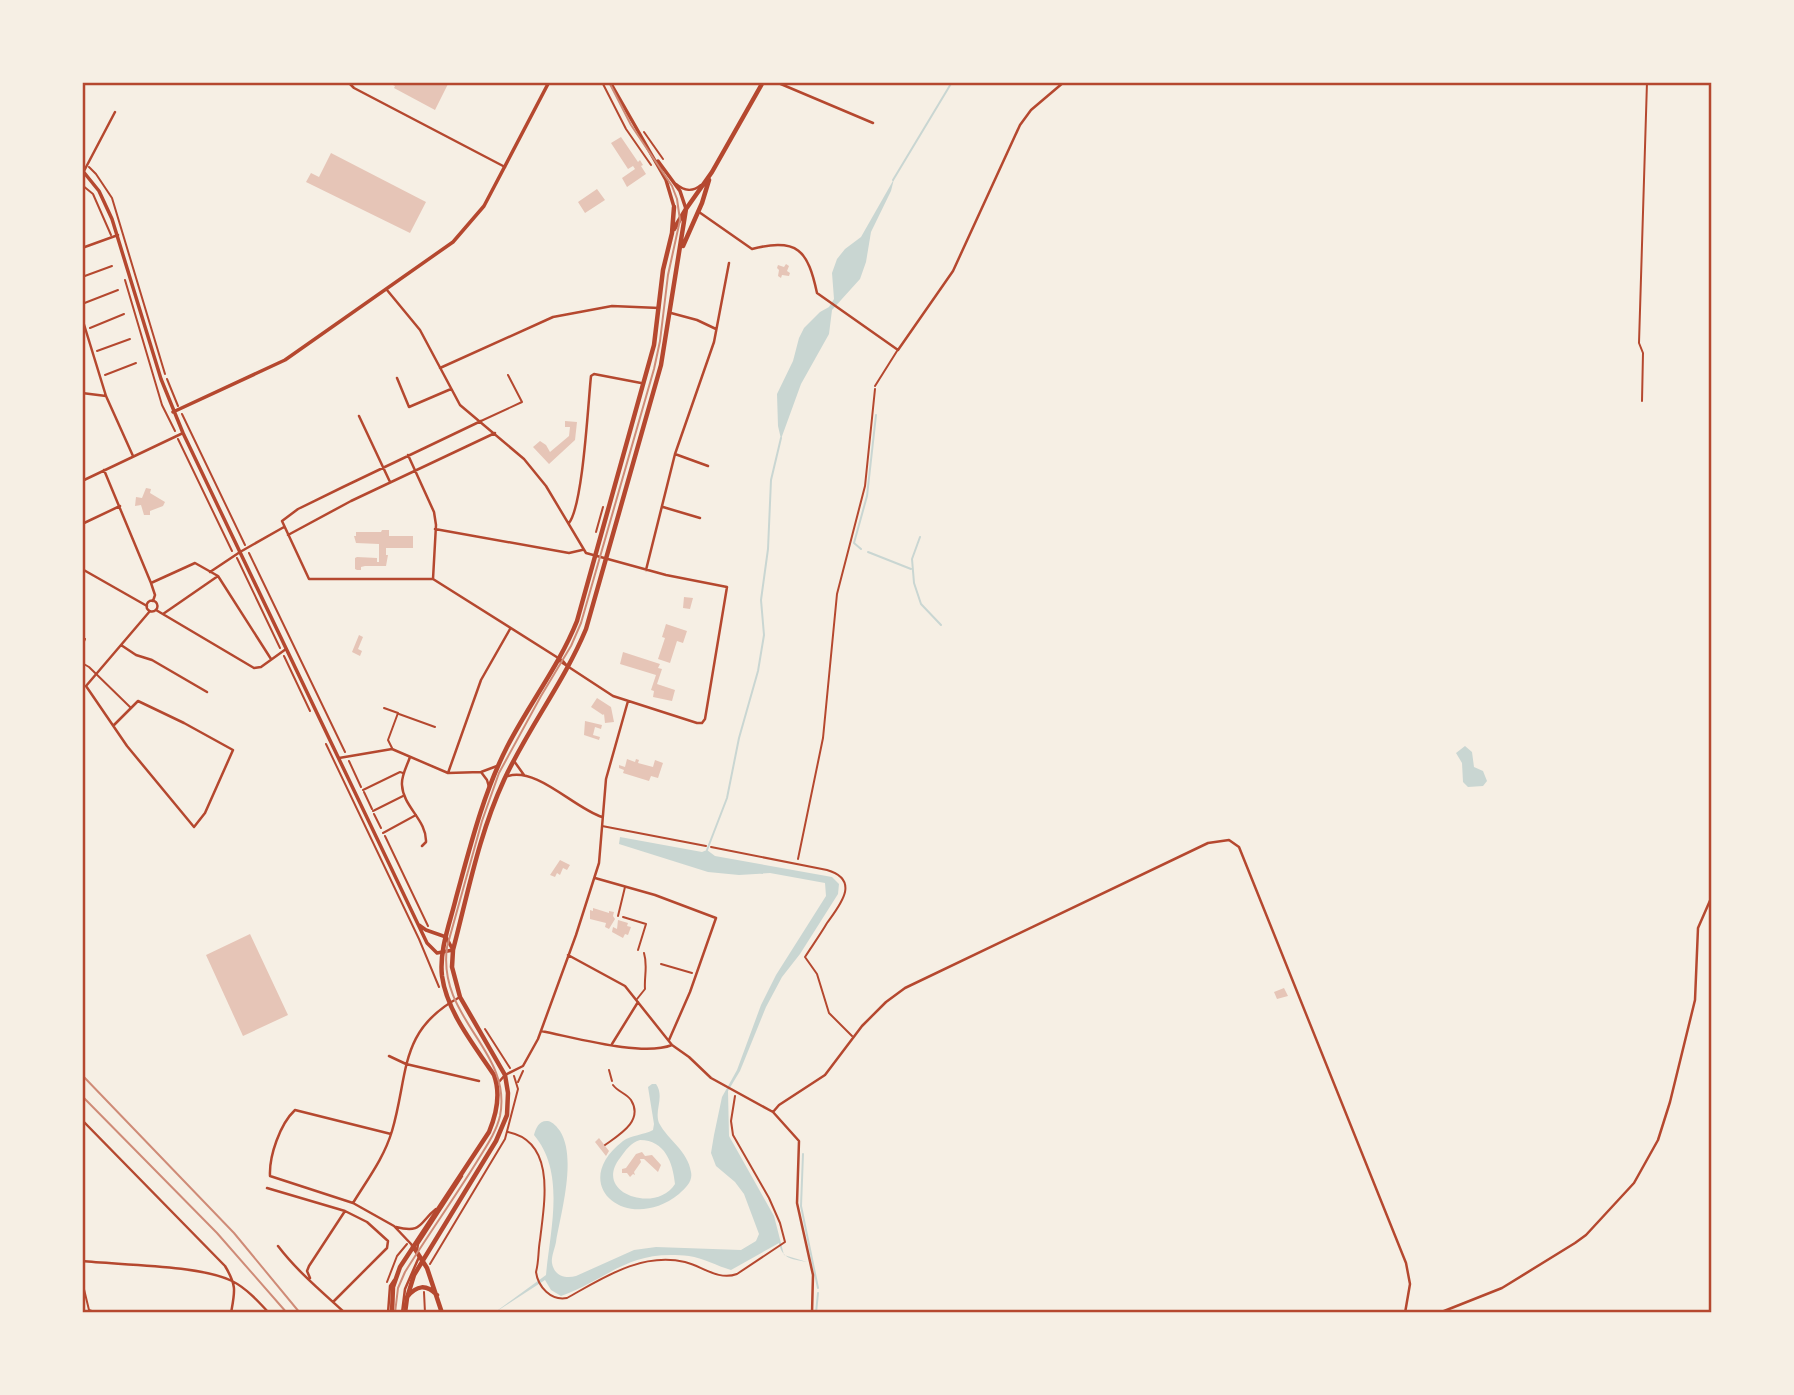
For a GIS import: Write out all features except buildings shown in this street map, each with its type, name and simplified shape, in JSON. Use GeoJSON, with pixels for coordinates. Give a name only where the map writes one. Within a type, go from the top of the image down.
{"type":"FeatureCollection","features":[{"type":"Feature","properties":{"kind":"main road"},"geometry":{"type":"LineString","coordinates":[[672,233],[696,191],[712,172],[763,82]]}},
{"type":"Feature","properties":{"kind":"main road"},"geometry":{"type":"LineString","coordinates":[[678,261],[699,212],[712,172]]}},
{"type":"Feature","properties":{"kind":"main road"},"geometry":{"type":"LineString","coordinates":[[390,1313],[396,1277],[492,1124],[497,1103],[497,1084],[450,1003],[442,977],[442,953],[489,788],[499,764],[577,621],[645,384],[654,345],[674,207]]}},
{"type":"Feature","properties":{"kind":"main road"},"geometry":{"type":"LineString","coordinates":[[404,1313],[420,1256],[432,1245],[499,1136],[507,1115],[505,1075],[460,997],[452,967],[453,950],[491,810],[513,760],[568,667],[586,629],[661,365],[686,209]]}},
{"type":"Feature","properties":{"kind":"main road"},"geometry":{"type":"LineString","coordinates":[[413,1246],[438,1296],[443,1313]]}},
{"type":"Feature","properties":{"kind":"main road"},"geometry":{"type":"LineString","coordinates":[[407,1298],[414,1290],[425,1287],[438,1296]]}},
{"type":"Feature","properties":{"kind":"street"},"geometry":{"type":"LineString","coordinates":[[348,82],[354,88],[505,167]]}},
{"type":"Feature","properties":{"kind":"street"},"geometry":{"type":"LineString","coordinates":[[173,412],[285,359],[453,242],[484,206],[549,82]]}},
{"type":"Feature","properties":{"kind":"street"},"geometry":{"type":"LineString","coordinates":[[610,82],[666,180],[674,207]]}},
{"type":"Feature","properties":{"kind":"street"},"geometry":{"type":"LineString","coordinates":[[776,82],[873,123]]}},
{"type":"Feature","properties":{"kind":"street"},"geometry":{"type":"LineString","coordinates":[[787,87],[789,82]]}},
{"type":"Feature","properties":{"kind":"street"},"geometry":{"type":"LineString","coordinates":[[699,212],[752,248],[771,244],[787,245],[797,250],[811,266],[817,293],[898,350],[953,271],[1020,125],[1031,110],[1064,82]]}},
{"type":"Feature","properties":{"kind":"street"},"geometry":{"type":"LineString","coordinates":[[115,112],[84,173],[105,202],[118,235],[160,379],[283,649],[419,925],[431,948],[437,953],[453,950],[446,937],[419,925]]}},
{"type":"Feature","properties":{"kind":"street"},"geometry":{"type":"LineString","coordinates":[[652,155],[681,188],[696,191],[702,194],[703,199]]}},
{"type":"Feature","properties":{"kind":"street"},"geometry":{"type":"LineString","coordinates":[[673,180],[686,209]]}},
{"type":"Feature","properties":{"kind":"street"},"geometry":{"type":"LineString","coordinates":[[82,248],[118,235]]}},
{"type":"Feature","properties":{"kind":"street"},"geometry":{"type":"LineString","coordinates":[[646,570],[676,454],[710,355],[729,263]]}},
{"type":"Feature","properties":{"kind":"street"},"geometry":{"type":"LineString","coordinates":[[387,290],[420,330],[460,405],[524,459],[546,486],[582,550]]}},
{"type":"Feature","properties":{"kind":"street"},"geometry":{"type":"LineString","coordinates":[[440,368],[553,317],[612,306],[659,308]]}},
{"type":"Feature","properties":{"kind":"street"},"geometry":{"type":"LineString","coordinates":[[671,313],[697,320],[716,329]]}},
{"type":"Feature","properties":{"kind":"street"},"geometry":{"type":"LineString","coordinates":[[82,318],[106,396],[133,456]]}},
{"type":"Feature","properties":{"kind":"street"},"geometry":{"type":"LineString","coordinates":[[569,523],[573,516],[581,471],[591,376],[594,373],[645,384]]}},
{"type":"Feature","properties":{"kind":"street"},"geometry":{"type":"LineString","coordinates":[[397,378],[410,407],[451,389]]}},
{"type":"Feature","properties":{"kind":"street"},"geometry":{"type":"LineString","coordinates":[[82,393],[106,396]]}},
{"type":"Feature","properties":{"kind":"street"},"geometry":{"type":"LineString","coordinates":[[359,415],[390,482]]}},
{"type":"Feature","properties":{"kind":"street"},"geometry":{"type":"LineString","coordinates":[[435,529],[569,552],[582,550],[646,570],[727,587],[705,719],[702,723],[697,723],[610,695],[433,579],[309,579],[282,521],[284,518],[481,421]]}},
{"type":"Feature","properties":{"kind":"street"},"geometry":{"type":"LineString","coordinates":[[82,481],[183,433]]}},
{"type":"Feature","properties":{"kind":"street"},"geometry":{"type":"LineString","coordinates":[[288,535],[415,469],[495,433]]}},
{"type":"Feature","properties":{"kind":"street"},"geometry":{"type":"LineString","coordinates":[[676,454],[708,466]]}},
{"type":"Feature","properties":{"kind":"street"},"geometry":{"type":"LineString","coordinates":[[408,455],[434,512],[433,579]]}},
{"type":"Feature","properties":{"kind":"street"},"geometry":{"type":"LineString","coordinates":[[104,470],[155,595],[147,606]]}},
{"type":"Feature","properties":{"kind":"street"},"geometry":{"type":"LineString","coordinates":[[82,524],[120,506]]}},
{"type":"Feature","properties":{"kind":"street"},"geometry":{"type":"LineString","coordinates":[[662,506],[700,518]]}},
{"type":"Feature","properties":{"kind":"street"},"geometry":{"type":"LineString","coordinates":[[210,572],[285,527]]}},
{"type":"Feature","properties":{"kind":"street"},"geometry":{"type":"LineString","coordinates":[[151,583],[195,563],[218,576],[271,659]]}},
{"type":"Feature","properties":{"kind":"street"},"geometry":{"type":"LineString","coordinates":[[82,569],[147,606],[150,611]]}},
{"type":"Feature","properties":{"kind":"street"},"geometry":{"type":"LineString","coordinates":[[162,615],[218,576]]}},
{"type":"Feature","properties":{"kind":"street"},"geometry":{"type":"LineString","coordinates":[[153,601],[158,606],[156,610]]}},
{"type":"Feature","properties":{"kind":"street"},"geometry":{"type":"LineString","coordinates":[[114,725],[138,701],[233,750],[205,813],[194,827],[127,746],[86,686],[150,611],[156,610],[254,668],[261,667],[283,649]]}},
{"type":"Feature","properties":{"kind":"street"},"geometry":{"type":"LineString","coordinates":[[448,773],[481,680],[510,629]]}},
{"type":"Feature","properties":{"kind":"street"},"geometry":{"type":"LineString","coordinates":[[121,645],[207,692]]}},
{"type":"Feature","properties":{"kind":"street"},"geometry":{"type":"LineString","coordinates":[[497,1084],[505,1075],[523,1066],[541,1031],[595,878],[601,845],[606,779],[628,701]]}},
{"type":"Feature","properties":{"kind":"street"},"geometry":{"type":"LineString","coordinates":[[339,758],[392,749],[448,773],[490,771],[499,764]]}},
{"type":"Feature","properties":{"kind":"street"},"geometry":{"type":"LineString","coordinates":[[410,757],[402,785],[426,832],[426,842],[422,846]]}},
{"type":"Feature","properties":{"kind":"street"},"geometry":{"type":"LineString","coordinates":[[513,760],[524,775],[602,817]]}},
{"type":"Feature","properties":{"kind":"street"},"geometry":{"type":"LineString","coordinates":[[481,772],[489,788]]}},
{"type":"Feature","properties":{"kind":"street"},"geometry":{"type":"LineString","coordinates":[[504,779],[510,775],[524,775]]}},
{"type":"Feature","properties":{"kind":"street"},"geometry":{"type":"LineString","coordinates":[[772,1112],[825,1074],[853,1036],[886,1002],[905,988],[1208,843],[1219,839],[1233,841],[1239,847],[1406,1263],[1410,1284],[1405,1313]]}},
{"type":"Feature","properties":{"kind":"street"},"geometry":{"type":"LineString","coordinates":[[595,878],[716,917],[669,1040]]}},
{"type":"Feature","properties":{"kind":"street"},"geometry":{"type":"LineString","coordinates":[[1439,1313],[1502,1288],[1575,1243],[1586,1235],[1640,1176],[1658,1140],[1670,1102],[1695,1000],[1698,928],[1712,896]]}},
{"type":"Feature","properties":{"kind":"street"},"geometry":{"type":"LineString","coordinates":[[568,955],[625,986],[672,1045],[723,1085],[772,1112],[800,1140],[797,1203],[813,1275],[813,1313]]}},
{"type":"Feature","properties":{"kind":"street"},"geometry":{"type":"LineString","coordinates":[[353,1203],[378,1164],[391,1134],[406,1064],[415,1038],[425,1024],[460,997]]}},
{"type":"Feature","properties":{"kind":"street"},"geometry":{"type":"LineString","coordinates":[[612,1044],[637,1001]]}},
{"type":"Feature","properties":{"kind":"street"},"geometry":{"type":"LineString","coordinates":[[541,1031],[647,1049],[672,1045]]}},
{"type":"Feature","properties":{"kind":"street"},"geometry":{"type":"LineString","coordinates":[[389,1056],[406,1064],[479,1081]]}},
{"type":"Feature","properties":{"kind":"street"},"geometry":{"type":"LineString","coordinates":[[391,1134],[295,1110],[288,1118],[278,1141],[270,1169],[271,1178],[353,1203],[394,1226],[407,1230],[423,1225],[433,1210],[439,1208]]}},
{"type":"Feature","properties":{"kind":"street"},"geometry":{"type":"LineString","coordinates":[[82,1120],[220,1260],[234,1282],[269,1313]]}},
{"type":"Feature","properties":{"kind":"street"},"geometry":{"type":"LineString","coordinates":[[404,1313],[405,1289],[420,1256],[418,1244],[460,1181],[466,1166]]}},
{"type":"Feature","properties":{"kind":"street"},"geometry":{"type":"LineString","coordinates":[[267,1188],[345,1211],[367,1222],[384,1237],[387,1248],[333,1301]]}},
{"type":"Feature","properties":{"kind":"street"},"geometry":{"type":"LineString","coordinates":[[310,1279],[307,1271],[309,1266],[345,1211]]}},
{"type":"Feature","properties":{"kind":"street"},"geometry":{"type":"LineString","coordinates":[[394,1226],[413,1246]]}},
{"type":"Feature","properties":{"kind":"street"},"geometry":{"type":"LineString","coordinates":[[278,1246],[301,1274],[310,1279],[345,1313]]}},
{"type":"Feature","properties":{"kind":"street"},"geometry":{"type":"LineString","coordinates":[[82,1261],[195,1272],[234,1282]]}},
{"type":"Feature","properties":{"kind":"street"},"geometry":{"type":"LineString","coordinates":[[231,1313],[236,1289],[234,1282]]}},
{"type":"Feature","properties":{"kind":"lane"},"geometry":{"type":"LineString","coordinates":[[875,386],[898,350]]}},
{"type":"Feature","properties":{"kind":"lane"},"geometry":{"type":"LineString","coordinates":[[481,421],[522,402],[508,375]]}},
{"type":"Feature","properties":{"kind":"lane"},"geometry":{"type":"LineString","coordinates":[[82,646],[85,639]]}},
{"type":"Feature","properties":{"kind":"lane"},"geometry":{"type":"LineString","coordinates":[[82,663],[131,708]]}},
{"type":"Feature","properties":{"kind":"lane"},"geometry":{"type":"LineString","coordinates":[[384,708],[435,727]]}},
{"type":"Feature","properties":{"kind":"lane"},"geometry":{"type":"LineString","coordinates":[[392,749],[388,740],[398,713]]}},
{"type":"Feature","properties":{"kind":"lane"},"geometry":{"type":"LineString","coordinates":[[363,790],[400,772],[404,773]]}},
{"type":"Feature","properties":{"kind":"lane"},"geometry":{"type":"LineString","coordinates":[[373,811],[405,795]]}},
{"type":"Feature","properties":{"kind":"lane"},"geometry":{"type":"LineString","coordinates":[[383,833],[417,815]]}},
{"type":"Feature","properties":{"kind":"lane"},"geometry":{"type":"LineString","coordinates":[[601,826],[706,846]]}},
{"type":"Feature","properties":{"kind":"lane"},"geometry":{"type":"LineString","coordinates":[[711,847],[837,873],[844,881],[846,892],[841,904],[805,957],[817,974],[829,1013],[853,1036]]}},
{"type":"Feature","properties":{"kind":"lane"},"geometry":{"type":"LineString","coordinates":[[618,916],[625,886]]}},
{"type":"Feature","properties":{"kind":"lane"},"geometry":{"type":"LineString","coordinates":[[637,1001],[645,989],[644,976],[648,963],[645,953]]}},
{"type":"Feature","properties":{"kind":"lane"},"geometry":{"type":"LineString","coordinates":[[609,1070],[611,1080]]}},
{"type":"Feature","properties":{"kind":"lane"},"geometry":{"type":"LineString","coordinates":[[605,1145],[629,1128],[633,1114],[630,1099],[613,1085]]}},
{"type":"Feature","properties":{"kind":"lane"},"geometry":{"type":"LineString","coordinates":[[82,1281],[89,1310],[97,1313]]}},
{"type":"Feature","properties":{"kind":"path"},"geometry":{"type":"LineString","coordinates":[[602,82],[626,129],[653,167]]}},
{"type":"Feature","properties":{"kind":"path"},"geometry":{"type":"LineString","coordinates":[[1642,401],[1643,353],[1639,343],[1647,82]]}},
{"type":"Feature","properties":{"kind":"path"},"geometry":{"type":"LineString","coordinates":[[641,126],[663,160]]}},
{"type":"Feature","properties":{"kind":"path"},"geometry":{"type":"LineString","coordinates":[[86,165],[96,174],[112,198],[166,377],[179,409],[431,927]]}},
{"type":"Feature","properties":{"kind":"path"},"geometry":{"type":"LineString","coordinates":[[82,277],[112,266]]}},
{"type":"Feature","properties":{"kind":"path"},"geometry":{"type":"LineString","coordinates":[[82,304],[118,290]]}},
{"type":"Feature","properties":{"kind":"path"},"geometry":{"type":"LineString","coordinates":[[86,329],[124,314]]}},
{"type":"Feature","properties":{"kind":"path"},"geometry":{"type":"LineString","coordinates":[[93,353],[130,339]]}},
{"type":"Feature","properties":{"kind":"path"},"geometry":{"type":"LineString","coordinates":[[100,376],[136,363]]}},
{"type":"Feature","properties":{"kind":"path"},"geometry":{"type":"LineString","coordinates":[[797,864],[823,738],[837,594],[865,486],[875,386]]}},
{"type":"Feature","properties":{"kind":"path"},"geometry":{"type":"LineString","coordinates":[[594,540],[606,501]]}},
{"type":"Feature","properties":{"kind":"path"},"geometry":{"type":"LineString","coordinates":[[283,649],[311,712]]}},
{"type":"Feature","properties":{"kind":"path"},"geometry":{"type":"LineString","coordinates":[[325,741],[419,939],[436,981]]}},
{"type":"Feature","properties":{"kind":"path"},"geometry":{"type":"LineString","coordinates":[[618,916],[646,923],[638,950]]}},
{"type":"Feature","properties":{"kind":"path"},"geometry":{"type":"LineString","coordinates":[[662,964],[696,974]]}},
{"type":"Feature","properties":{"kind":"path"},"geometry":{"type":"LineString","coordinates":[[484,1027],[510,1068]]}},
{"type":"Feature","properties":{"kind":"path"},"geometry":{"type":"LineString","coordinates":[[433,1260],[508,1132],[523,1066]]}},
{"type":"Feature","properties":{"kind":"path"},"geometry":{"type":"LineString","coordinates":[[513,1073],[517,1083]]}},
{"type":"Feature","properties":{"kind":"path"},"geometry":{"type":"LineString","coordinates":[[508,1132],[520,1135],[531,1144],[537,1152],[543,1171],[545,1207],[536,1272],[537,1279],[551,1297],[559,1300],[566,1298],[622,1268],[637,1263],[686,1262],[728,1276],[737,1274],[785,1242],[769,1198],[733,1135],[732,1111],[736,1091]]}},
{"type":"Feature","properties":{"kind":"path"},"geometry":{"type":"LineString","coordinates":[[432,1245],[439,1250]]}},
{"type":"Feature","properties":{"kind":"path"},"geometry":{"type":"LineString","coordinates":[[425,1287],[425,1313]]}},
{"type":"Feature","properties":{"kind":"shaded area"},"geometry":{"type":"Polygon","coordinates":[[[894,179],[871,232],[860,279],[832,310],[829,334],[801,384],[781,439],[777,394],[793,361],[799,338],[804,328],[829,307],[834,299],[832,273],[837,259],[861,237],[894,179]]]}},
{"type":"Feature","properties":{"kind":"shaded area"},"geometry":{"type":"Polygon","coordinates":[[[1465,746],[1472,752],[1474,767],[1483,771],[1487,781],[1483,786],[1468,787],[1463,782],[1462,763],[1456,753],[1465,746]]]}},
{"type":"Feature","properties":{"kind":"shaded area"},"geometry":{"type":"Polygon","coordinates":[[[620,837],[702,852],[707,850],[715,856],[832,877],[839,884],[838,894],[782,977],[766,1007],[740,1071],[728,1091],[729,1136],[774,1216],[784,1253],[779,1243],[731,1270],[689,1256],[650,1257],[620,1267],[561,1296],[551,1290],[545,1280],[494,1313],[546,1275],[554,1202],[550,1167],[544,1150],[534,1135],[542,1122],[552,1122],[560,1131],[567,1156],[566,1185],[552,1261],[555,1271],[561,1276],[576,1276],[634,1250],[656,1247],[741,1250],[756,1241],[759,1234],[744,1194],[735,1182],[716,1166],[711,1153],[714,1135],[722,1097],[737,1070],[761,1005],[776,975],[826,896],[825,883],[770,873],[739,875],[708,872],[619,844],[620,837]]]}},
{"type":"Feature","properties":{"kind":"shaded area"},"geometry":{"type":"Polygon","coordinates":[[[656,1084],[659,1089],[659,1123],[686,1158],[691,1178],[679,1194],[660,1205],[641,1209],[624,1207],[610,1199],[602,1188],[601,1174],[607,1158],[623,1141],[653,1130],[648,1087],[656,1084]],[[640,1140],[631,1145],[614,1171],[614,1181],[620,1190],[630,1196],[655,1198],[666,1193],[675,1184],[666,1154],[662,1148],[649,1141],[640,1140]]]}},
{"type":"Feature","properties":{"kind":"waterway"},"geometry":{"type":"LineString","coordinates":[[893,180],[952,82]]}},
{"type":"Feature","properties":{"kind":"waterway"},"geometry":{"type":"LineString","coordinates":[[861,549],[854,543],[867,496],[876,415]]}},
{"type":"Feature","properties":{"kind":"waterway"},"geometry":{"type":"LineString","coordinates":[[707,850],[727,798],[739,738],[758,671],[764,635],[761,600],[768,549],[771,480],[781,438]]}},
{"type":"Feature","properties":{"kind":"waterway"},"geometry":{"type":"LineString","coordinates":[[920,537],[912,559],[914,583],[921,604],[941,625]]}},
{"type":"Feature","properties":{"kind":"waterway"},"geometry":{"type":"LineString","coordinates":[[868,552],[911,569]]}},
{"type":"Feature","properties":{"kind":"waterway"},"geometry":{"type":"LineString","coordinates":[[803,1154],[801,1206],[818,1288]]}},
{"type":"Feature","properties":{"kind":"waterway"},"geometry":{"type":"LineString","coordinates":[[816,1313],[818,1293]]}},
{"type":"Feature","properties":{"kind":"tram line"},"geometry":{"type":"LineString","coordinates":[[395,1313],[398,1288],[405,1272],[486,1146],[500,1116],[501,1093],[496,1072],[453,995],[447,973],[447,947],[482,821],[499,773],[571,646],[581,623],[660,341],[668,275],[680,220],[677,199],[672,186],[631,125],[609,82]]}},
{"type":"Feature","properties":{"kind":"railway"},"geometry":{"type":"LineString","coordinates":[[82,1075],[234,1233],[300,1313]]}},
{"type":"Feature","properties":{"kind":"railway"},"geometry":{"type":"LineString","coordinates":[[82,1096],[217,1233],[287,1313]]}}]}
